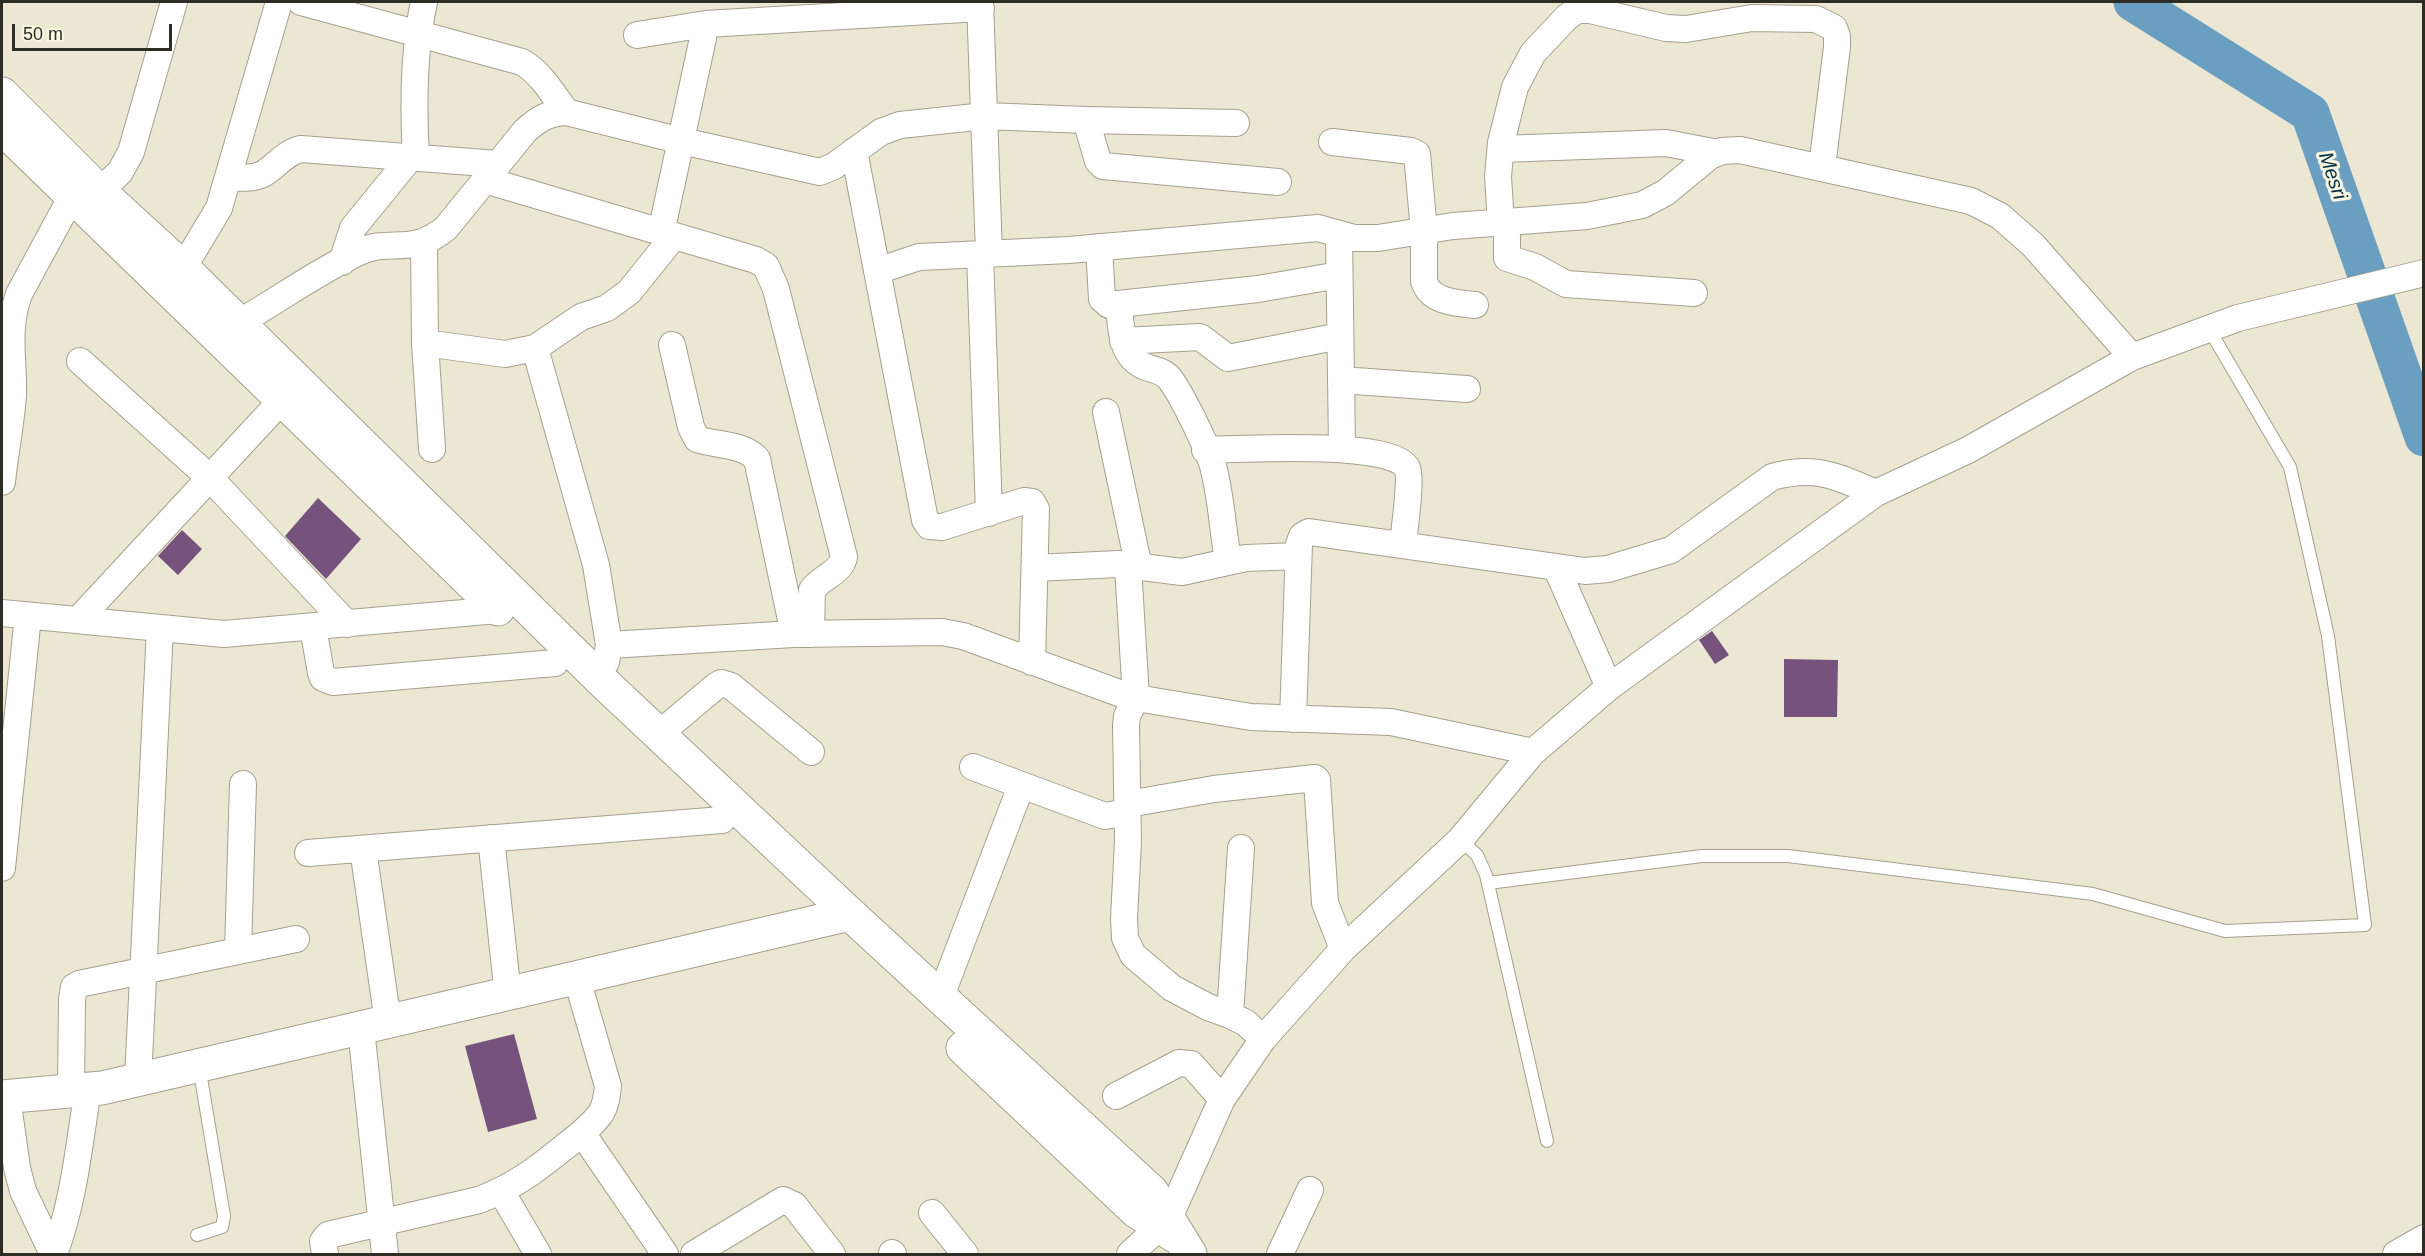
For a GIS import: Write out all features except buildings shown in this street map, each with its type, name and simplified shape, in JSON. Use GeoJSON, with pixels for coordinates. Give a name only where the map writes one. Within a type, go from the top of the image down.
{"type":"FeatureCollection","features":[{"type":"Feature","properties":{"kind":"main road"},"geometry":{"type":"LineString","coordinates":[[2,94],[85,198],[282,400],[498,610],[722,820],[839,917],[941,996],[1152,1192],[1175,1235]]}},
{"type":"Feature","properties":{"kind":"main road"},"geometry":{"type":"LineString","coordinates":[[2,128],[85,198],[183,268],[602,681],[659,734],[839,917],[1136,1211],[1175,1235]]}},
{"type":"Feature","properties":{"kind":"main road"},"geometry":{"type":"LineString","coordinates":[[4,1097],[80,1090],[138,1080],[839,917]]}},
{"type":"Feature","properties":{"kind":"street"},"geometry":{"type":"LineString","coordinates":[[2,482],[12,400],[10,328],[7,311],[85,198],[120,172],[131,152],[174,2]]}},
{"type":"Feature","properties":{"kind":"street"},"geometry":{"type":"LineString","coordinates":[[183,268],[219,208],[279,2]]}},
{"type":"Feature","properties":{"kind":"street"},"geometry":{"type":"LineString","coordinates":[[301,2],[522,62],[533,68],[566,112]]}},
{"type":"Feature","properties":{"kind":"street"},"geometry":{"type":"LineString","coordinates":[[342,262],[353,228],[413,158],[417,33],[424,2]]}},
{"type":"Feature","properties":{"kind":"street"},"geometry":{"type":"LineString","coordinates":[[637,35],[706,24],[981,5],[999,117],[984,254],[989,513]]}},
{"type":"Feature","properties":{"kind":"street"},"geometry":{"type":"LineString","coordinates":[[1694,293],[1566,284],[1535,267],[1507,258],[1498,177],[1501,148],[1515,87],[1533,53],[1567,17],[1576,10],[1590,10],[1666,28],[1686,29],[1752,18],[1816,19],[1828,24],[1834,28],[1837,36],[1822,167]]}},
{"type":"Feature","properties":{"kind":"street"},"geometry":{"type":"LineString","coordinates":[[425,343],[505,354],[535,348],[581,317],[607,308],[629,292],[667,235],[682,141],[706,24]]}},
{"type":"Feature","properties":{"kind":"street"},"geometry":{"type":"LineString","coordinates":[[238,323],[361,251],[424,243],[446,228],[525,131],[551,113],[566,112],[820,172],[834,166],[889,128],[999,117],[1236,123]]}},
{"type":"Feature","properties":{"kind":"street"},"geometry":{"type":"LineString","coordinates":[[1086,120],[1098,161],[1103,166],[1278,182]]}},
{"type":"Feature","properties":{"kind":"street"},"geometry":{"type":"LineString","coordinates":[[1332,141],[1411,151],[1417,154],[1424,231],[1426,289],[1450,302],[1475,305]]}},
{"type":"Feature","properties":{"kind":"street"},"geometry":{"type":"LineString","coordinates":[[1501,148],[1666,143],[1718,153]]}},
{"type":"Feature","properties":{"kind":"street"},"geometry":{"type":"LineString","coordinates":[[228,177],[245,178],[264,173],[285,156],[301,149],[413,158],[491,172],[667,235],[756,260],[766,266],[772,277],[844,557],[841,567],[816,584],[812,590],[802,634]]}},
{"type":"Feature","properties":{"kind":"street"},"geometry":{"type":"LineString","coordinates":[[877,271],[919,257],[1099,247],[1318,228],[1354,238],[1378,238],[1504,222],[1587,216],[1642,205],[1665,193],[1710,156],[1740,150],[1971,201],[2000,216],[2033,245],[2132,357]]}},
{"type":"Feature","properties":{"kind":"street"},"geometry":{"type":"LineString","coordinates":[[854,152],[925,520],[929,526],[942,527],[1024,501],[1032,502],[1036,509],[1032,662]]}},
{"type":"Feature","properties":{"kind":"street"},"geometry":{"type":"LineString","coordinates":[[1339,235],[1342,448]]}},
{"type":"Feature","properties":{"kind":"street"},"geometry":{"type":"LineString","coordinates":[[424,243],[425,343],[432,449]]}},
{"type":"Feature","properties":{"kind":"street"},"geometry":{"type":"LineString","coordinates":[[1099,247],[1102,299],[1109,305],[1258,290],[1339,275]]}},
{"type":"Feature","properties":{"kind":"street"},"geometry":{"type":"LineString","coordinates":[[1130,1254],[1175,1235],[1222,1099],[1263,1039],[1343,950],[1460,840],[1533,752],[1609,687],[1876,493],[1968,450],[2132,357],[2238,318],[2424,273]]}},
{"type":"Feature","properties":{"kind":"street"},"geometry":{"type":"LineString","coordinates":[[1119,304],[1123,341],[1130,357],[1140,364],[1163,372],[1170,379],[1213,465],[1228,561]]}},
{"type":"Feature","properties":{"kind":"street"},"geometry":{"type":"LineString","coordinates":[[1123,341],[1200,337],[1223,356],[1237,358],[1340,336]]}},
{"type":"Feature","properties":{"kind":"street"},"geometry":{"type":"LineString","coordinates":[[672,345],[691,427],[697,439],[714,445],[749,451],[757,459],[802,634]]}},
{"type":"Feature","properties":{"kind":"street"},"geometry":{"type":"LineString","coordinates":[[535,348],[596,565],[609,645],[602,681]]}},
{"type":"Feature","properties":{"kind":"street"},"geometry":{"type":"LineString","coordinates":[[80,361],[210,477],[347,624]]}},
{"type":"Feature","properties":{"kind":"street"},"geometry":{"type":"LineString","coordinates":[[1341,380],[1467,389]]}},
{"type":"Feature","properties":{"kind":"street"},"geometry":{"type":"LineString","coordinates":[[78,620],[282,400]]}},
{"type":"Feature","properties":{"kind":"street"},"geometry":{"type":"LineString","coordinates":[[1106,412],[1134,567],[1126,726],[1128,808],[1125,938],[1133,955],[1172,988],[1246,1023],[1263,1039]]}},
{"type":"Feature","properties":{"kind":"street"},"geometry":{"type":"LineString","coordinates":[[1206,450],[1342,448],[1394,458],[1407,468],[1409,475],[1403,545]]}},
{"type":"Feature","properties":{"kind":"street"},"geometry":{"type":"LineString","coordinates":[[1293,718],[1299,544],[1302,536],[1309,532],[1556,567],[1585,570],[1608,569],[1671,550],[1773,477],[1790,472],[1825,473],[1876,493]]}},
{"type":"Feature","properties":{"kind":"street"},"geometry":{"type":"LineString","coordinates":[[1035,568],[1118,564],[1182,572],[1246,558],[1298,556]]}},
{"type":"Feature","properties":{"kind":"street"},"geometry":{"type":"LineString","coordinates":[[1556,567],[1609,687]]}},
{"type":"Feature","properties":{"kind":"street"},"geometry":{"type":"LineString","coordinates":[[2,613],[224,634],[498,610]]}},
{"type":"Feature","properties":{"kind":"street"},"geometry":{"type":"LineString","coordinates":[[2,868],[28,616]]}},
{"type":"Feature","properties":{"kind":"street"},"geometry":{"type":"LineString","coordinates":[[313,627],[321,673],[323,678],[333,682],[555,663]]}},
{"type":"Feature","properties":{"kind":"street"},"geometry":{"type":"LineString","coordinates":[[138,1080],[160,628]]}},
{"type":"Feature","properties":{"kind":"street"},"geometry":{"type":"LineString","coordinates":[[609,645],[802,634],[942,632],[963,636],[1129,696],[1251,717],[1391,722],[1533,752]]}},
{"type":"Feature","properties":{"kind":"street"},"geometry":{"type":"LineString","coordinates":[[659,734],[716,686],[726,684],[811,752]]}},
{"type":"Feature","properties":{"kind":"street"},"geometry":{"type":"LineString","coordinates":[[973,767],[1105,816],[1128,808],[1214,789],[1315,778],[1317,780],[1325,903],[1343,950]]}},
{"type":"Feature","properties":{"kind":"street"},"geometry":{"type":"LineString","coordinates":[[238,951],[243,784]]}},
{"type":"Feature","properties":{"kind":"street"},"geometry":{"type":"LineString","coordinates":[[941,996],[1021,786]]}},
{"type":"Feature","properties":{"kind":"street"},"geometry":{"type":"LineString","coordinates":[[309,853],[722,820]]}},
{"type":"Feature","properties":{"kind":"street"},"geometry":{"type":"LineString","coordinates":[[491,838],[508,995]]}},
{"type":"Feature","properties":{"kind":"street"},"geometry":{"type":"LineString","coordinates":[[1230,1015],[1241,848]]}},
{"type":"Feature","properties":{"kind":"street"},"geometry":{"type":"LineString","coordinates":[[363,849],[375,1026],[381,1223],[385,1254]]}},
{"type":"Feature","properties":{"kind":"street"},"geometry":{"type":"LineString","coordinates":[[53,1254],[63,1231],[70,1197],[80,1090],[72,999],[74,987],[79,984],[296,939]]}},
{"type":"Feature","properties":{"kind":"street"},"geometry":{"type":"LineString","coordinates":[[325,1254],[323,1241],[328,1235],[479,1200],[501,1191],[524,1179],[582,1133],[602,1112],[607,1100],[608,1086],[577,979]]}},
{"type":"Feature","properties":{"kind":"street"},"geometry":{"type":"LineString","coordinates":[[1116,1096],[1179,1063],[1186,1062],[1191,1064],[1222,1099]]}},
{"type":"Feature","properties":{"kind":"street"},"geometry":{"type":"LineString","coordinates":[[4,1097],[23,1191],[53,1254]]}},
{"type":"Feature","properties":{"kind":"street"},"geometry":{"type":"LineString","coordinates":[[582,1133],[665,1254]]}},
{"type":"Feature","properties":{"kind":"street"},"geometry":{"type":"LineString","coordinates":[[1280,1254],[1310,1190]]}},
{"type":"Feature","properties":{"kind":"street"},"geometry":{"type":"LineString","coordinates":[[501,1191],[538,1254]]}},
{"type":"Feature","properties":{"kind":"street"},"geometry":{"type":"LineString","coordinates":[[694,1254],[783,1200],[794,1205],[832,1254]]}},
{"type":"Feature","properties":{"kind":"street"},"geometry":{"type":"LineString","coordinates":[[932,1213],[964,1254]]}},
{"type":"Feature","properties":{"kind":"street"},"geometry":{"type":"LineString","coordinates":[[2396,1254],[2424,1238]]}},
{"type":"Feature","properties":{"kind":"lane"},"geometry":{"type":"LineString","coordinates":[[1488,883],[1702,856],[1788,856],[2093,894],[2225,931],[2365,925],[2328,636],[2290,467],[2209,329]]}},
{"type":"Feature","properties":{"kind":"lane"},"geometry":{"type":"LineString","coordinates":[[1460,840],[1477,855],[1488,883],[1546,1141]]}},
{"type":"Feature","properties":{"kind":"lane"},"geometry":{"type":"LineString","coordinates":[[196,1235],[222,1227],[224,1216],[199,1066]]}},
{"type":"Feature","properties":{"kind":"waterway","name":"Mesri"},"geometry":{"type":"LineString","coordinates":[[2133,2],[2310,113],[2424,437]]}}]}
